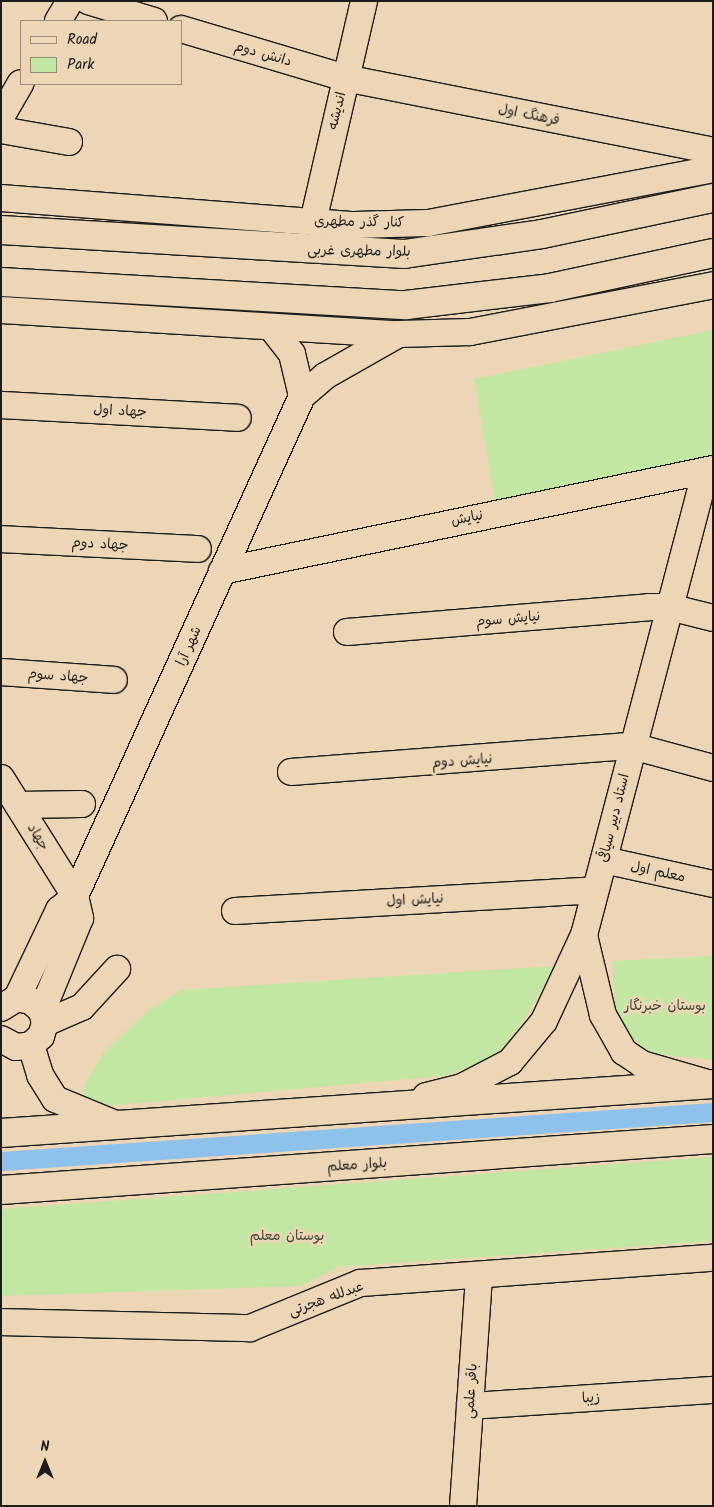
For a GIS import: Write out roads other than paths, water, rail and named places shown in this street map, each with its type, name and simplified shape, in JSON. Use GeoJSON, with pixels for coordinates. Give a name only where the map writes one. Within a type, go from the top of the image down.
{"type":"FeatureCollection","features":[{"type":"Feature","properties":{"kind":"main road","name":"بلوار مطهری غربی"},"geometry":{"type":"LineString","coordinates":[[1,230],[404,254],[611,220],[713,198]]}},
{"type":"Feature","properties":{"kind":"main road"},"geometry":{"type":"LineString","coordinates":[[1,282],[406,305],[550,288],[713,253]]}},
{"type":"Feature","properties":{"kind":"main road"},"geometry":{"type":"LineString","coordinates":[[1,1133],[713,1084]]}},
{"type":"Feature","properties":{"kind":"main road","name":"بلوار معلم"},"geometry":{"type":"LineString","coordinates":[[1,1190],[713,1140]]}},
{"type":"Feature","properties":{"kind":"street"},"geometry":{"type":"LineString","coordinates":[[59,20],[70,1]]}},
{"type":"Feature","properties":{"kind":"street"},"geometry":{"type":"LineString","coordinates":[[88,1],[151,20]]}},
{"type":"Feature","properties":{"kind":"street","name":"اندیشه"},"geometry":{"type":"LineString","coordinates":[[313,222],[364,1]]}},
{"type":"Feature","properties":{"kind":"street","name":"دانش دوم"},"geometry":{"type":"LineString","coordinates":[[182,29],[345,78]]}},
{"type":"Feature","properties":{"kind":"street","name":"فرهنگ اول"},"geometry":{"type":"LineString","coordinates":[[345,78],[713,151]]}},
{"type":"Feature","properties":{"kind":"street"},"geometry":{"type":"LineString","coordinates":[[1,117],[14,84]]}},
{"type":"Feature","properties":{"kind":"street"},"geometry":{"type":"LineString","coordinates":[[1,130],[69,142]]}},
{"type":"Feature","properties":{"kind":"street","name":"کنار گذر مطهری"},"geometry":{"type":"LineString","coordinates":[[1,198],[313,222],[428,223],[648,183],[713,169]]}},
{"type":"Feature","properties":{"kind":"street"},"geometry":{"type":"LineString","coordinates":[[611,220],[648,183]]}},
{"type":"Feature","properties":{"kind":"street"},"geometry":{"type":"LineString","coordinates":[[1,310],[399,334],[514,327],[713,285]]}},
{"type":"Feature","properties":{"kind":"street"},"geometry":{"type":"LineString","coordinates":[[271,327],[292,354],[302,396],[325,376],[399,334]]}},
{"type":"Feature","properties":{"kind":"street","name":"شهر آرا"},"geometry":{"type":"LineString","coordinates":[[9,1003],[58,910],[75,896],[302,396]]}},
{"type":"Feature","properties":{"kind":"street","name":"جهاد اول"},"geometry":{"type":"LineString","coordinates":[[1,405],[238,418]]}},
{"type":"Feature","properties":{"kind":"street","name":"نيايش"},"geometry":{"type":"LineString","coordinates":[[222,572],[670,478],[710,481]]}},
{"type":"Feature","properties":{"kind":"street","name":"استاد دبیر سیاقی"},"geometry":{"type":"LineString","coordinates":[[710,481],[669,607],[584,935],[603,1015],[624,1052],[642,1064],[713,1084]]}},
{"type":"Feature","properties":{"kind":"street","name":"جهاد دوم"},"geometry":{"type":"LineString","coordinates":[[1,539],[198,549]]}},
{"type":"Feature","properties":{"kind":"street","name":"نیایش سوم"},"geometry":{"type":"LineString","coordinates":[[348,632],[669,607],[713,618]]}},
{"type":"Feature","properties":{"kind":"street","name":"جهاد سوم"},"geometry":{"type":"LineString","coordinates":[[1,672],[114,680]]}},
{"type":"Feature","properties":{"kind":"street","name":"نیایش دوم"},"geometry":{"type":"LineString","coordinates":[[291,772],[632,746],[713,768]]}},
{"type":"Feature","properties":{"kind":"street","name":"جهاد"},"geometry":{"type":"LineString","coordinates":[[1,778],[75,896]]}},
{"type":"Feature","properties":{"kind":"street"},"geometry":{"type":"LineString","coordinates":[[18,805],[82,804]]}},
{"type":"Feature","properties":{"kind":"street","name":"معلم اول"},"geometry":{"type":"LineString","coordinates":[[604,860],[713,884]]}},
{"type":"Feature","properties":{"kind":"street","name":"نیایش اول"},"geometry":{"type":"LineString","coordinates":[[235,911],[595,890]]}},
{"type":"Feature","properties":{"kind":"street"},"geometry":{"type":"LineString","coordinates":[[75,896],[80,918],[39,1026],[40,1075],[55,1099],[118,1125]]}},
{"type":"Feature","properties":{"kind":"street"},"geometry":{"type":"LineString","coordinates":[[393,1106],[462,1087],[510,1062],[544,1021],[584,935]]}},
{"type":"Feature","properties":{"kind":"street"},"geometry":{"type":"LineString","coordinates":[[1,1040],[16,1047],[39,1026],[82,1008],[117,969]]}},
{"type":"Feature","properties":{"kind":"street","name":"شهر آرا"},"geometry":{"type":"LineString","coordinates":[[9,1003],[31,1001],[39,1026]]}},
{"type":"Feature","properties":{"kind":"street"},"geometry":{"type":"LineString","coordinates":[[684,1142],[713,1146]]}},
{"type":"Feature","properties":{"kind":"street","name":"عبدلله هجرتی"},"geometry":{"type":"LineString","coordinates":[[1,1322],[250,1328],[360,1283],[479,1277],[713,1258]]}},
{"type":"Feature","properties":{"kind":"street","name":"باقر علمی"},"geometry":{"type":"LineString","coordinates":[[463,1506],[479,1277]]}},
{"type":"Feature","properties":{"kind":"street","name":"زیبا"},"geometry":{"type":"LineString","coordinates":[[470,1406],[713,1390]]}},
{"type":"Feature","properties":{"kind":"waterway"},"geometry":{"type":"LineString","coordinates":[[1,1161],[713,1112]]}},
{"type":"Feature","properties":{"kind":"park label","name":"بوستان خبرنگار"},"geometry":{"type":"Point","coordinates":[665,1006]}},
{"type":"Feature","properties":{"kind":"park label","name":"بوستان معلم"},"geometry":{"type":"Point","coordinates":[287,1236]}}]}
